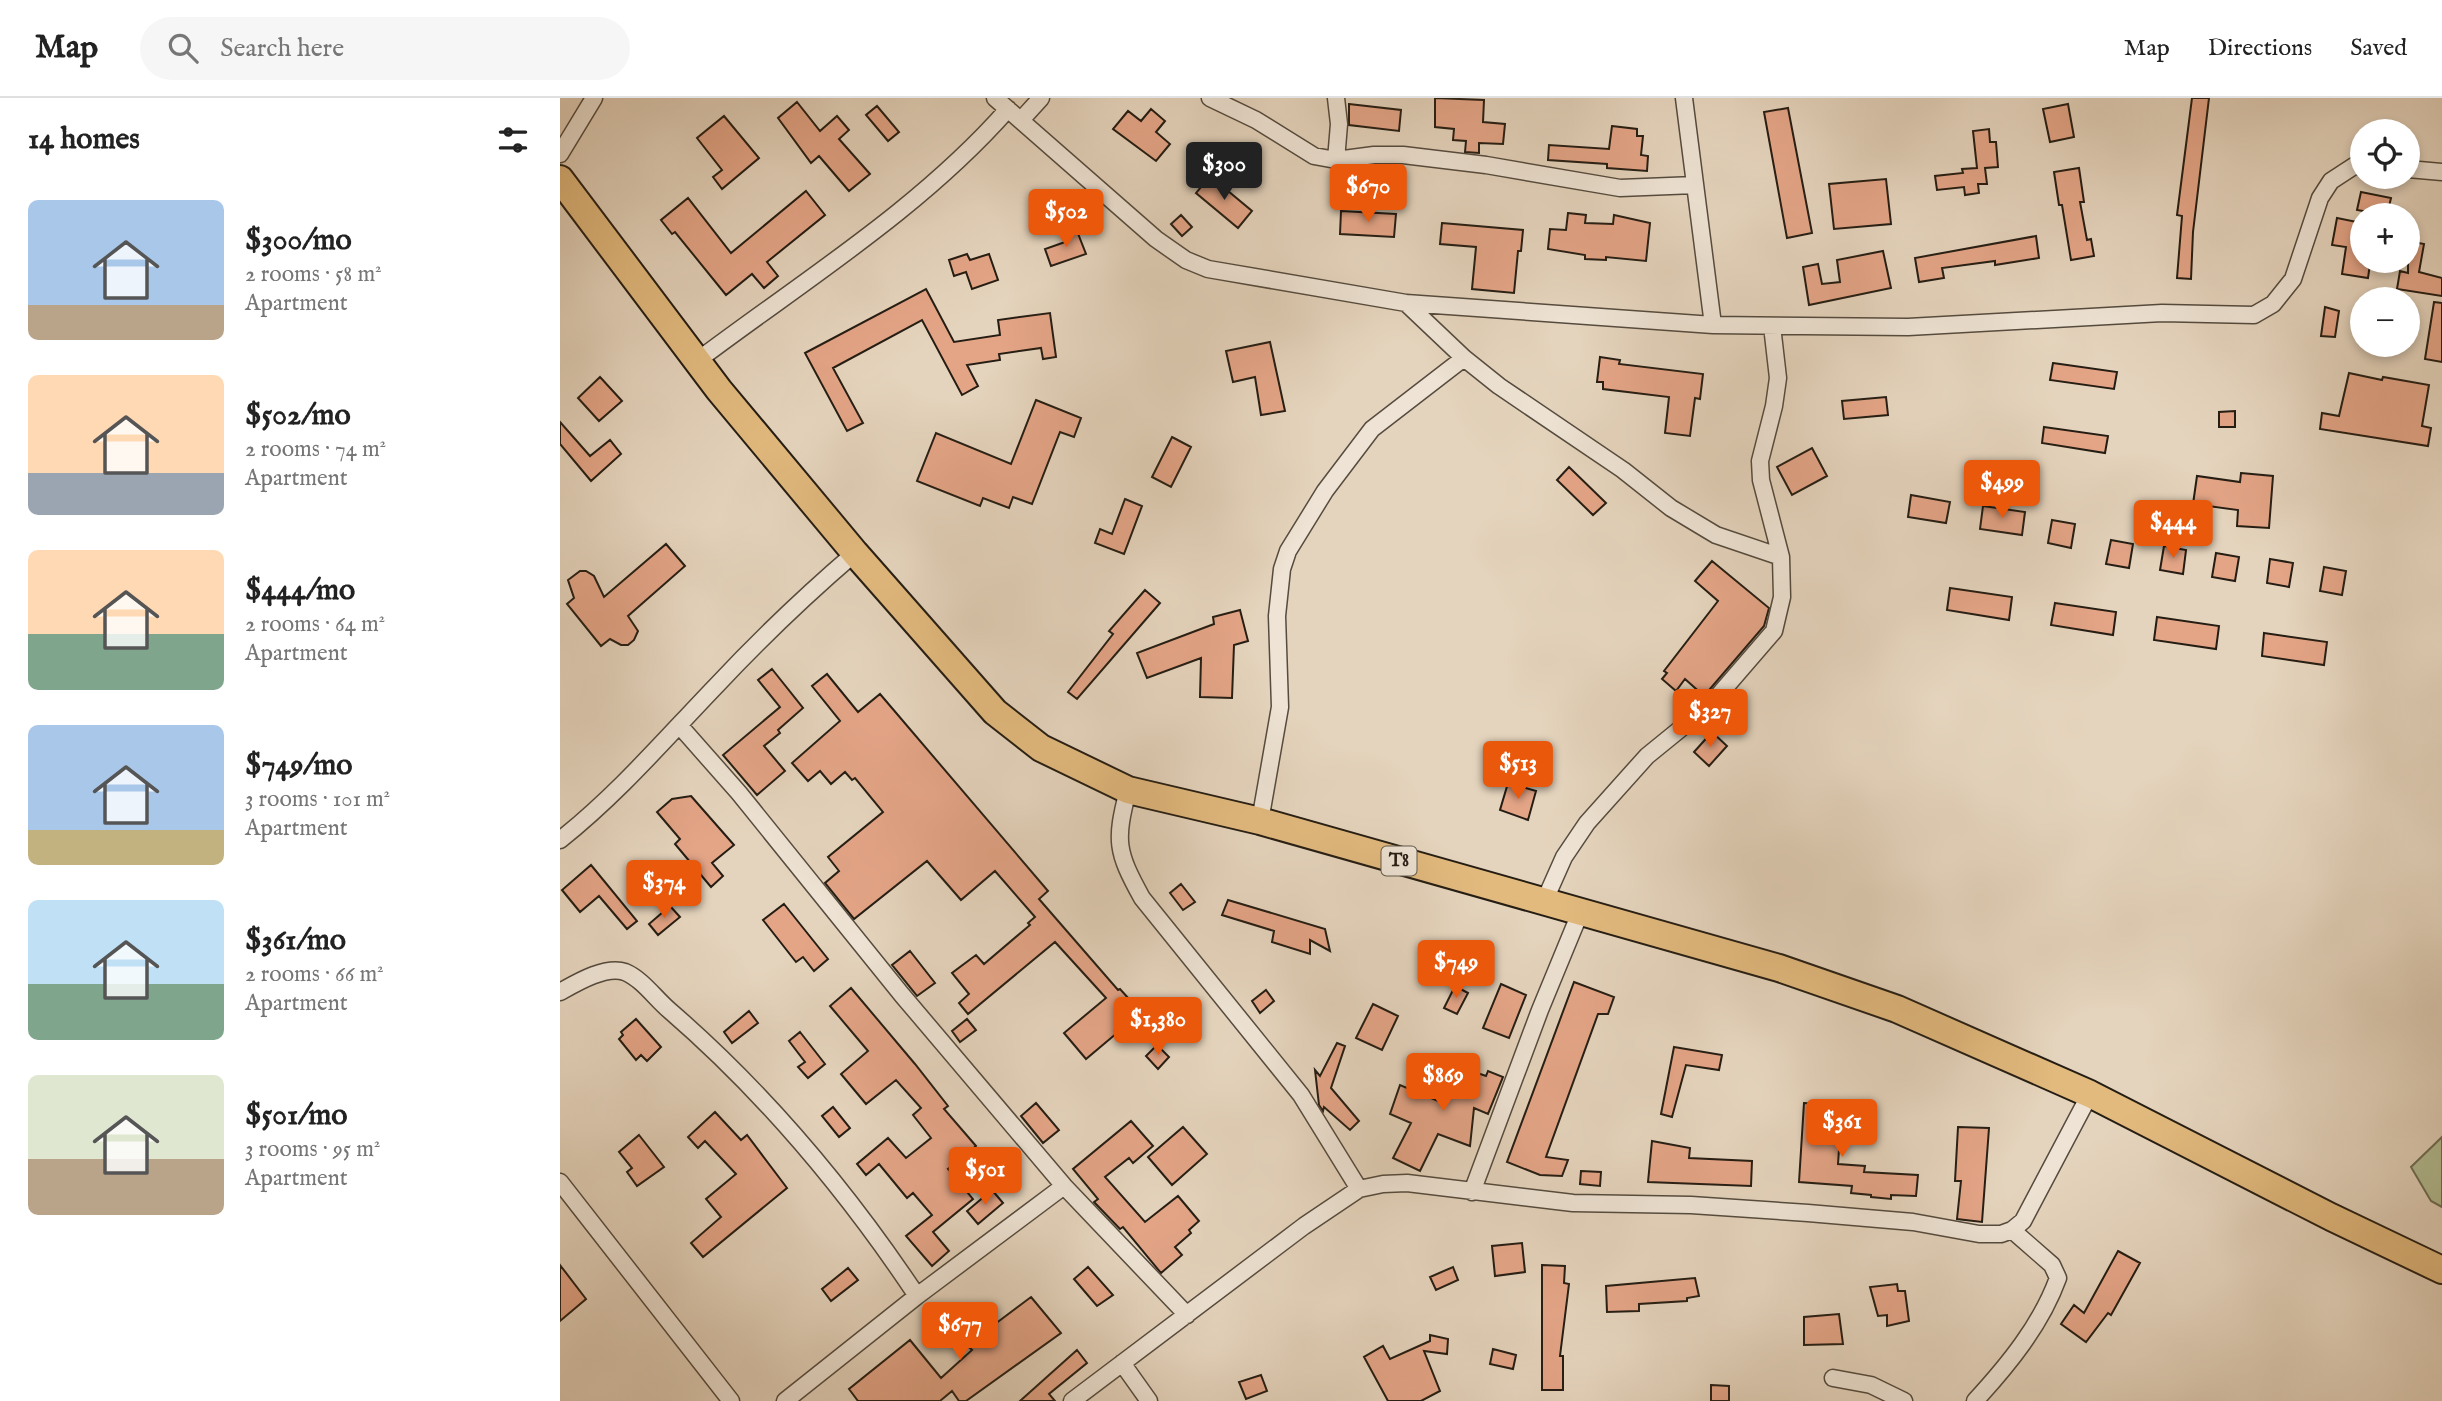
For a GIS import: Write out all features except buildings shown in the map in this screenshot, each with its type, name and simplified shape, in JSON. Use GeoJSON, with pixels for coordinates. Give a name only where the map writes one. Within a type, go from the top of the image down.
{"type":"FeatureCollection","features":[{"type":"Feature","properties":{"kind":"highway","name":"T8"},"geometry":{"type":"LineString","coordinates":[[560,179],[697,361],[855,553],[995,712],[1041,748],[1128,790],[1260,821],[1779,968],[1897,1009],[2090,1094],[2331,1217],[2442,1270]]}},
{"type":"Feature","properties":{"kind":"street"},"geometry":{"type":"LineString","coordinates":[[560,154],[594,98]]}},
{"type":"Feature","properties":{"kind":"street"},"geometry":{"type":"LineString","coordinates":[[995,98],[1156,239],[1186,260],[1208,269],[1406,303],[1713,325],[1908,327],[2162,313],[2254,315],[2273,304],[2292,279],[2320,198],[2331,181],[2350,169]]}},
{"type":"Feature","properties":{"kind":"street"},"geometry":{"type":"LineString","coordinates":[[1021,120],[1041,98]]}},
{"type":"Feature","properties":{"kind":"street"},"geometry":{"type":"LineString","coordinates":[[1210,98],[1256,120],[1314,156],[1335,160],[1374,155],[1403,155],[1486,165],[1620,188],[1695,185]]}},
{"type":"Feature","properties":{"kind":"street"},"geometry":{"type":"LineString","coordinates":[[1335,160],[1339,124],[1336,98]]}},
{"type":"Feature","properties":{"kind":"street"},"geometry":{"type":"LineString","coordinates":[[1684,98],[1713,325]]}},
{"type":"Feature","properties":{"kind":"street"},"geometry":{"type":"LineString","coordinates":[[697,361],[941,176],[982,139],[1008,109]]}},
{"type":"Feature","properties":{"kind":"street"},"geometry":{"type":"LineString","coordinates":[[2420,170],[2442,172]]}},
{"type":"Feature","properties":{"kind":"street"},"geometry":{"type":"LineString","coordinates":[[1406,303],[1464,358],[1499,386],[1623,470],[1671,508],[1716,535],[1781,557]]}},
{"type":"Feature","properties":{"kind":"street"},"geometry":{"type":"LineString","coordinates":[[1544,902],[1564,857],[1587,823],[1647,756],[1711,704],[1774,631],[1782,597],[1781,557],[1761,480],[1760,461],[1778,379],[1772,326]]}},
{"type":"Feature","properties":{"kind":"street"},"geometry":{"type":"LineString","coordinates":[[1260,821],[1280,707],[1277,616],[1282,569],[1288,551],[1325,491],[1372,429],[1464,358]]}},
{"type":"Feature","properties":{"kind":"street"},"geometry":{"type":"LineString","coordinates":[[560,840],[614,795],[805,596],[855,553]]}},
{"type":"Feature","properties":{"kind":"street"},"geometry":{"type":"LineString","coordinates":[[679,726],[739,793],[902,995],[1064,1186],[1187,1315]]}},
{"type":"Feature","properties":{"kind":"street"},"geometry":{"type":"LineString","coordinates":[[1128,790],[1118,844],[1127,870],[1142,898],[1301,1096],[1342,1157],[1359,1189]]}},
{"type":"Feature","properties":{"kind":"street"},"geometry":{"type":"LineString","coordinates":[[1472,1192],[1540,1010],[1580,913]]}},
{"type":"Feature","properties":{"kind":"street"},"geometry":{"type":"LineString","coordinates":[[560,992],[616,970],[626,972],[648,989],[707,1043],[802,1141],[835,1187],[881,1242],[917,1296]]}},
{"type":"Feature","properties":{"kind":"street"},"geometry":{"type":"LineString","coordinates":[[1072,1401],[1304,1226],[1359,1189],[1407,1183],[1573,1203],[1690,1205],[1808,1213],[1913,1222],[1979,1234],[2001,1234],[2012,1230],[2028,1212],[2090,1094]]}},
{"type":"Feature","properties":{"kind":"street"},"geometry":{"type":"LineString","coordinates":[[560,1182],[731,1401]]}},
{"type":"Feature","properties":{"kind":"street"},"geometry":{"type":"LineString","coordinates":[[785,1401],[917,1296],[1064,1186]]}},
{"type":"Feature","properties":{"kind":"street"},"geometry":{"type":"LineString","coordinates":[[1975,1401],[2021,1346],[2058,1278],[2052,1265],[2012,1230]]}},
{"type":"Feature","properties":{"kind":"street"},"geometry":{"type":"LineString","coordinates":[[1122,1363],[1149,1401]]}},
{"type":"Feature","properties":{"kind":"street"},"geometry":{"type":"LineString","coordinates":[[1833,1378],[1871,1385],[1904,1401]]}},
{"type":"Feature","properties":{"kind":"green space"},"geometry":{"type":"Polygon","coordinates":[[[2442,1137],[2442,1207],[2431,1201],[2411,1167],[2442,1137]]]}}]}
